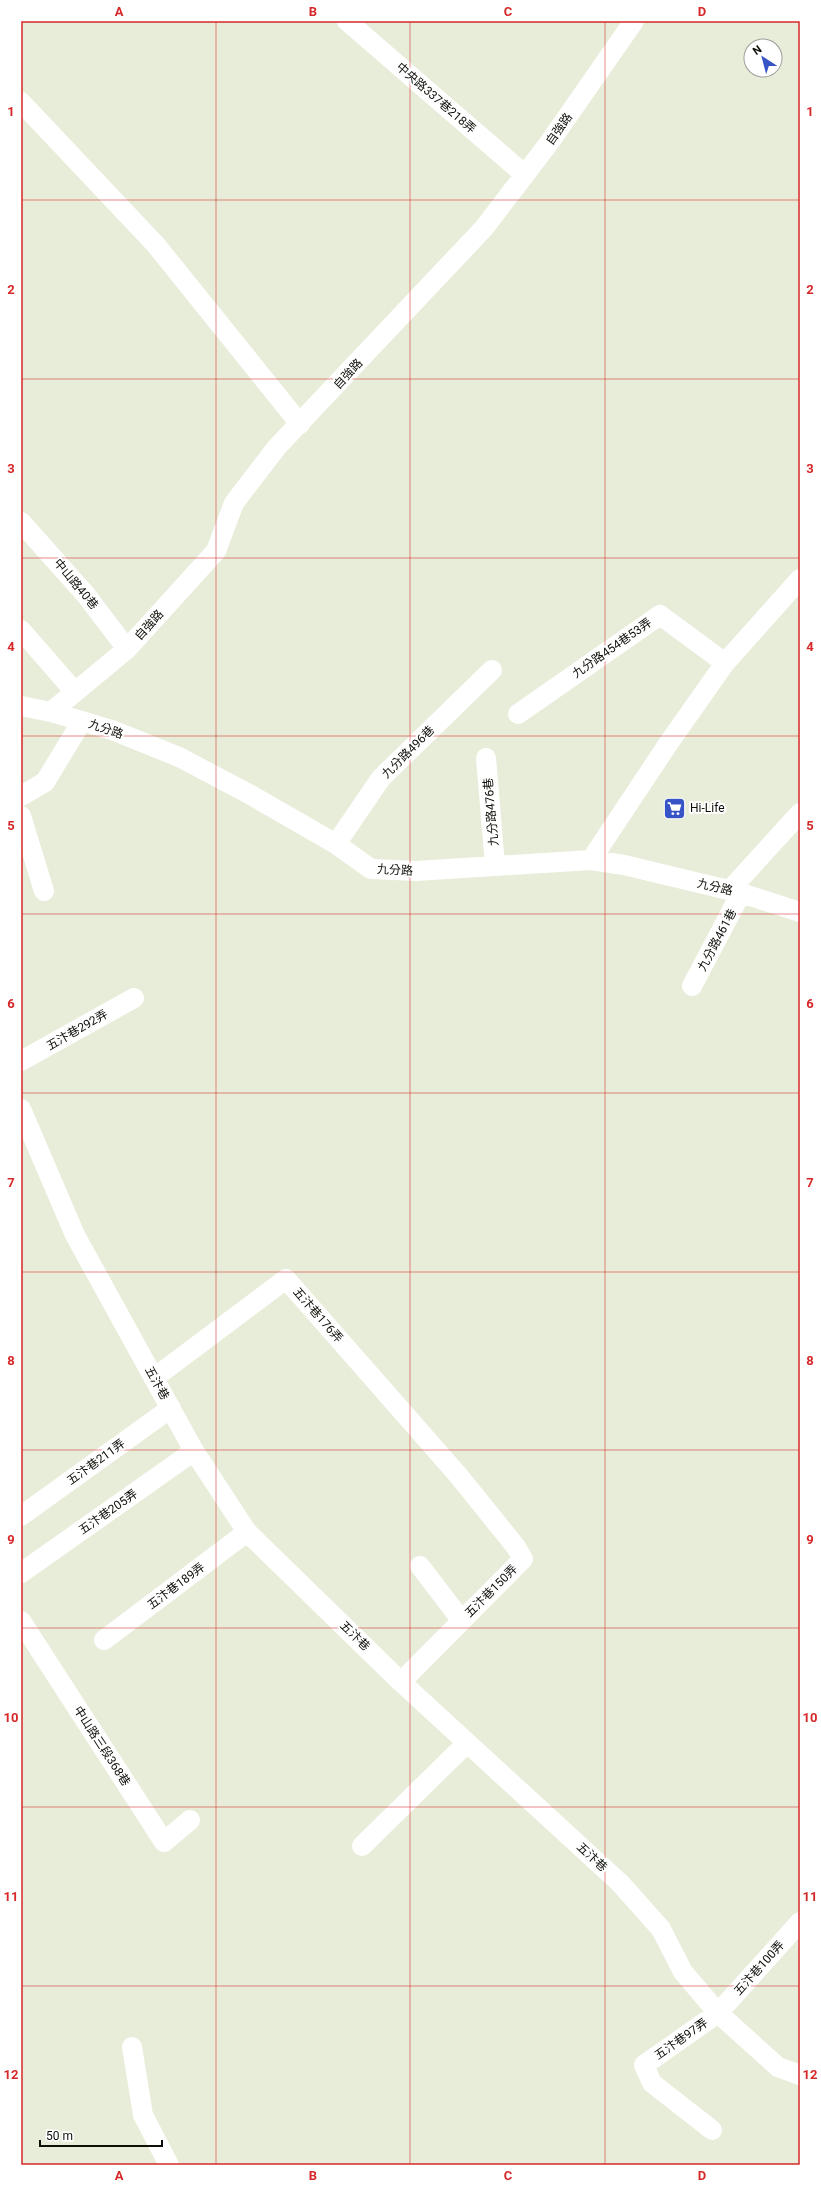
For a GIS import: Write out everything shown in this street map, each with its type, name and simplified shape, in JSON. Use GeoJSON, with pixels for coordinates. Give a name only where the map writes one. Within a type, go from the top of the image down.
{"type":"FeatureCollection","features":[{"type":"Feature","properties":{"kind":"street","name":"中央路337巷218弄"},"geometry":{"type":"LineString","coordinates":[[347,21],[525,175]]}},
{"type":"Feature","properties":{"kind":"street","name":"自強路"},"geometry":{"type":"LineString","coordinates":[[50,712],[128,649],[216,551],[234,503],[277,447],[484,228],[525,175],[634,21]]}},
{"type":"Feature","properties":{"kind":"street"},"geometry":{"type":"LineString","coordinates":[[21,102],[156,245],[300,424]]}},
{"type":"Feature","properties":{"kind":"street","name":"中山路40巷"},"geometry":{"type":"LineString","coordinates":[[21,522],[86,595],[128,649]]}},
{"type":"Feature","properties":{"kind":"street"},"geometry":{"type":"LineString","coordinates":[[591,860],[670,741],[725,663],[800,580]]}},
{"type":"Feature","properties":{"kind":"street","name":"九分路454巷53弄"},"geometry":{"type":"LineString","coordinates":[[518,714],[660,616],[725,663]]}},
{"type":"Feature","properties":{"kind":"street"},"geometry":{"type":"LineString","coordinates":[[21,630],[75,692]]}},
{"type":"Feature","properties":{"kind":"street","name":"九分路496巷"},"geometry":{"type":"LineString","coordinates":[[336,844],[381,778],[492,670]]}},
{"type":"Feature","properties":{"kind":"street","name":"九分路"},"geometry":{"type":"LineString","coordinates":[[21,706],[50,712],[112,730],[179,757],[249,794],[336,844],[371,869],[416,871],[591,860],[624,865],[735,892],[800,912]]}},
{"type":"Feature","properties":{"kind":"street"},"geometry":{"type":"LineString","coordinates":[[21,796],[45,782],[82,721]]}},
{"type":"Feature","properties":{"kind":"street","name":"九分路476巷"},"geometry":{"type":"LineString","coordinates":[[486,758],[495,865]]}},
{"type":"Feature","properties":{"kind":"street","name":"九分路461巷"},"geometry":{"type":"LineString","coordinates":[[692,986],[735,892],[800,813]]}},
{"type":"Feature","properties":{"kind":"street"},"geometry":{"type":"LineString","coordinates":[[21,816],[44,891]]}},
{"type":"Feature","properties":{"kind":"street","name":"五汴巷292弄"},"geometry":{"type":"LineString","coordinates":[[21,1061],[134,998]]}},
{"type":"Feature","properties":{"kind":"street","name":"五汴巷"},"geometry":{"type":"LineString","coordinates":[[21,1109],[75,1235],[194,1451],[247,1532],[401,1682],[620,1883],[661,1929],[683,1972],[718,2013],[778,2067],[800,2075]]}},
{"type":"Feature","properties":{"kind":"street","name":"五汴巷176弄"},"geometry":{"type":"LineString","coordinates":[[154,1378],[286,1279],[458,1475]]}},
{"type":"Feature","properties":{"kind":"street","name":"五汴巷211弄"},"geometry":{"type":"LineString","coordinates":[[21,1516],[171,1408]]}},
{"type":"Feature","properties":{"kind":"street","name":"五汴巷205弄"},"geometry":{"type":"LineString","coordinates":[[21,1573],[194,1451]]}},
{"type":"Feature","properties":{"kind":"street","name":"五汴巷150弄"},"geometry":{"type":"LineString","coordinates":[[401,1682],[523,1559],[516,1547],[458,1475]]}},
{"type":"Feature","properties":{"kind":"street","name":"五汴巷189弄"},"geometry":{"type":"LineString","coordinates":[[104,1640],[247,1532]]}},
{"type":"Feature","properties":{"kind":"street"},"geometry":{"type":"LineString","coordinates":[[420,1566],[462,1621]]}},
{"type":"Feature","properties":{"kind":"street","name":"中山路三段368巷"},"geometry":{"type":"LineString","coordinates":[[21,1622],[164,1842],[190,1820]]}},
{"type":"Feature","properties":{"kind":"street"},"geometry":{"type":"LineString","coordinates":[[362,1846],[467,1743]]}},
{"type":"Feature","properties":{"kind":"street","name":"五汴巷100弄"},"geometry":{"type":"LineString","coordinates":[[718,2013],[800,1922]]}},
{"type":"Feature","properties":{"kind":"street","name":"五汴巷97弄"},"geometry":{"type":"LineString","coordinates":[[712,2130],[652,2083],[644,2065],[718,2013]]}},
{"type":"Feature","properties":{"kind":"street"},"geometry":{"type":"LineString","coordinates":[[132,2047],[143,2115],[169,2165]]}},
{"type":"Feature","properties":{"kind":"place","name":"Hi-Life"},"geometry":{"type":"Point","coordinates":[675,808]}}]}
